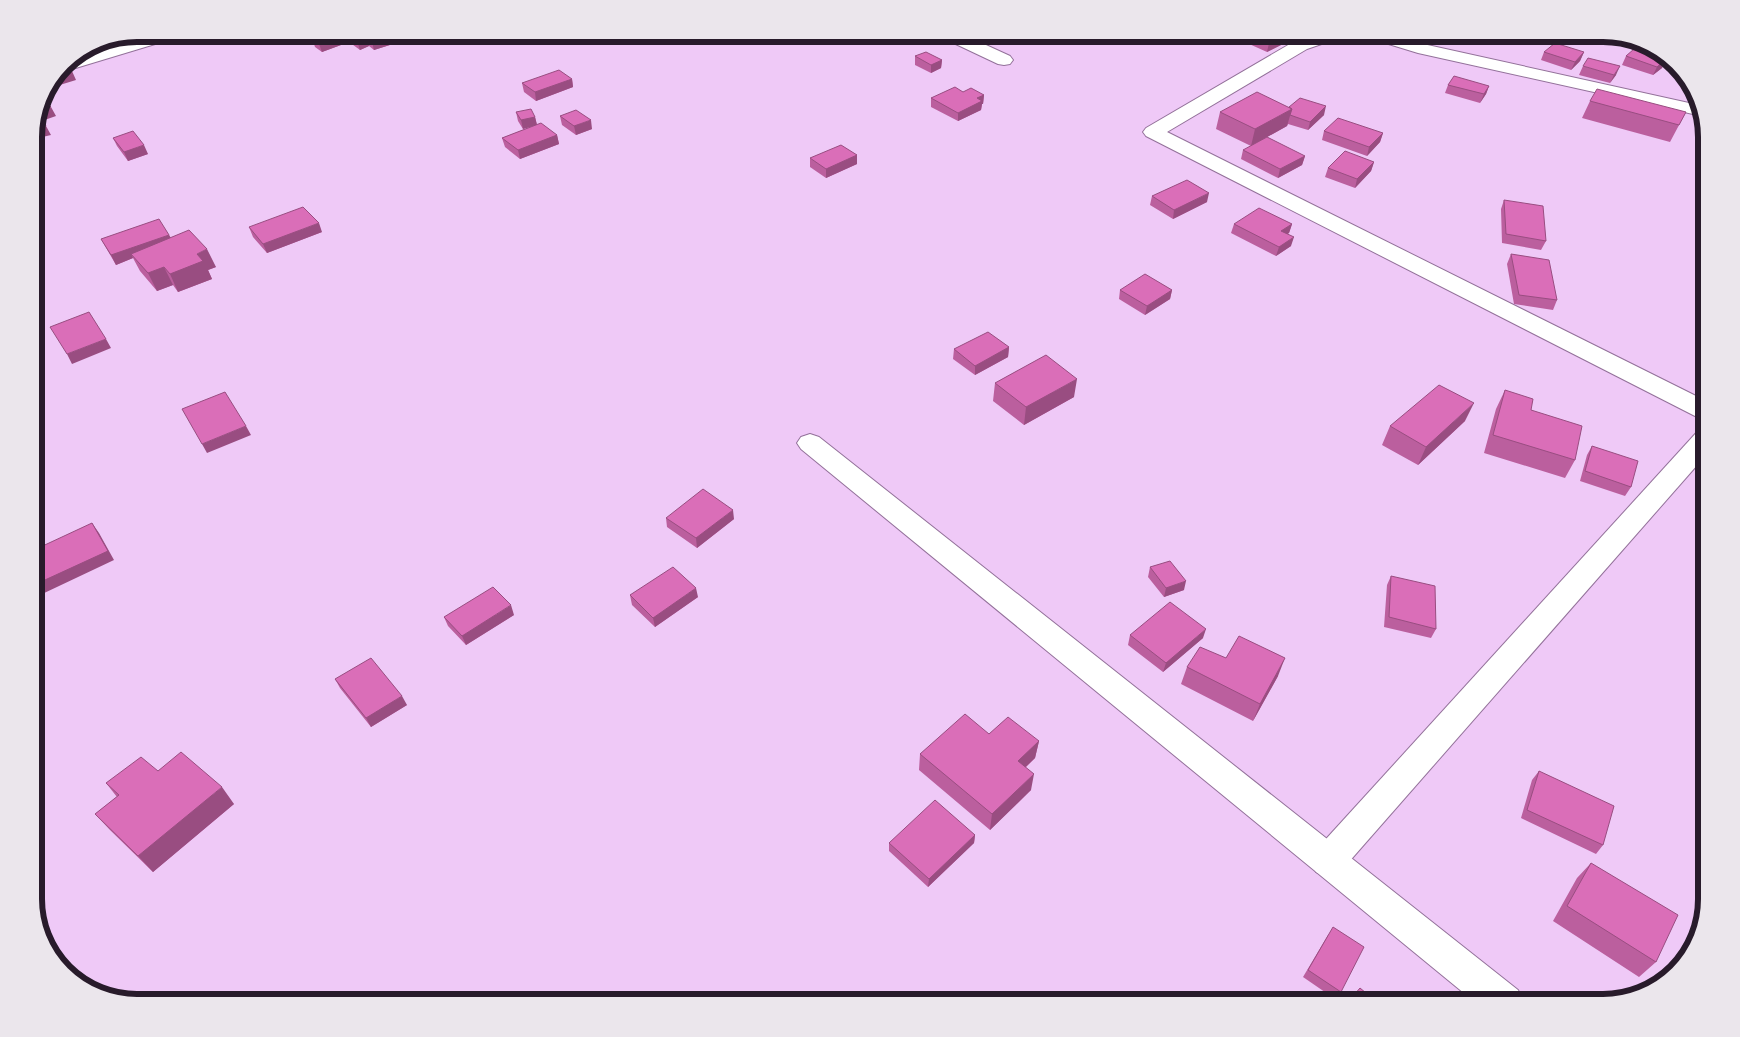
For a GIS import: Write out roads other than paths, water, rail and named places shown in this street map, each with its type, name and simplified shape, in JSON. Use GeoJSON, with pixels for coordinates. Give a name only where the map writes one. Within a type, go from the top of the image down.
{"type":"FeatureCollection","features":[{"type":"Feature","properties":{"kind":"street"},"geometry":{"type":"LineString","coordinates":[[967,42],[1004,60]]}},
{"type":"Feature","properties":{"kind":"street"},"geometry":{"type":"LineString","coordinates":[[1307,42],[1153,132],[1697,407]]}},
{"type":"Feature","properties":{"kind":"street"},"geometry":{"type":"LineString","coordinates":[[1400,42],[1418,48],[1693,109]]}},
{"type":"Feature","properties":{"kind":"street"},"geometry":{"type":"LineString","coordinates":[[83,60],[139,43]]}},
{"type":"Feature","properties":{"kind":"street"},"geometry":{"type":"LineString","coordinates":[[810,443],[1494,994]]}},
{"type":"Feature","properties":{"kind":"street"},"geometry":{"type":"LineString","coordinates":[[1328,861],[1697,448]]}}]}
